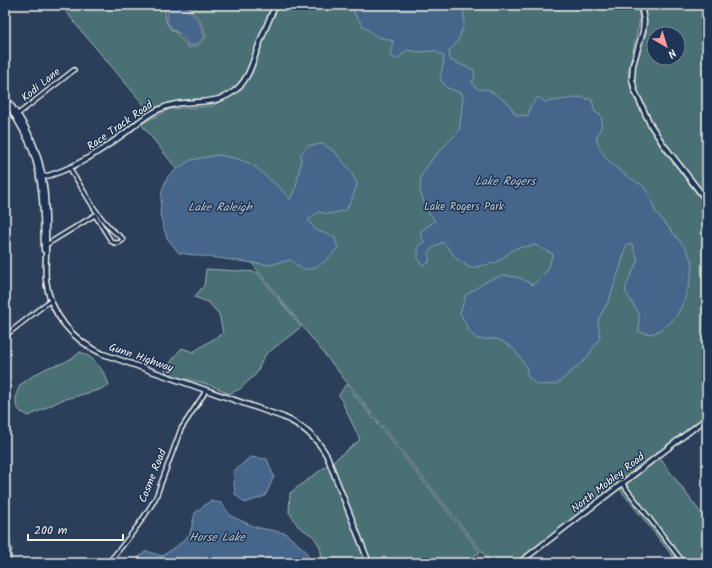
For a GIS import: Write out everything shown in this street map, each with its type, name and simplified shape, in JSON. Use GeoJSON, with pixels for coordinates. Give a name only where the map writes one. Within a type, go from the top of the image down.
{"type":"FeatureCollection","features":[{"type":"Feature","properties":{"kind":"main road","name":"Race Track Road"},"geometry":{"type":"LineString","coordinates":[[41,178],[70,168],[97,153],[147,116],[166,106],[178,103],[213,101],[234,92],[241,85],[250,70],[269,19],[276,5]]}},
{"type":"Feature","properties":{"kind":"main road"},"geometry":{"type":"LineString","coordinates":[[641,5],[644,21],[643,31],[633,65],[632,79],[635,91],[650,124],[663,144],[707,201]]}},
{"type":"Feature","properties":{"kind":"main road"},"geometry":{"type":"LineString","coordinates":[[5,98],[22,126],[41,178],[44,258],[46,270]]}},
{"type":"Feature","properties":{"kind":"main road","name":"Gunn Highway"},"geometry":{"type":"LineString","coordinates":[[5,98],[18,114],[28,131],[40,162],[45,201],[47,285],[51,301],[57,314],[67,328],[75,337],[93,350],[287,419],[302,427],[316,439],[329,458],[369,563]]}},
{"type":"Feature","properties":{"kind":"main road","name":"North Mobley Road"},"geometry":{"type":"LineString","coordinates":[[519,563],[707,418]]}},
{"type":"Feature","properties":{"kind":"street","name":"Kodi Lane"},"geometry":{"type":"LineString","coordinates":[[18,114],[74,70]]}},
{"type":"Feature","properties":{"kind":"street"},"geometry":{"type":"LineString","coordinates":[[46,244],[95,215],[111,241],[114,243],[121,242],[123,240],[112,230],[94,208],[70,168]]}},
{"type":"Feature","properties":{"kind":"street"},"geometry":{"type":"LineString","coordinates":[[5,336],[51,301]]}},
{"type":"Feature","properties":{"kind":"street","name":"Cosme Road"},"geometry":{"type":"LineString","coordinates":[[108,563],[144,517],[156,497],[181,429],[204,394],[205,390]]}},
{"type":"Feature","properties":{"kind":"street"},"geometry":{"type":"LineString","coordinates":[[622,483],[684,563]]}},
{"type":"Feature","properties":{"kind":"shaded area"},"geometry":{"type":"Polygon","coordinates":[[[480,552],[489,563],[464,563],[480,552]]]}},
{"type":"Feature","properties":{"kind":"green space"},"geometry":{"type":"Polygon","coordinates":[[[61,5],[166,5],[165,15],[167,24],[179,35],[189,48],[198,45],[206,37],[201,22],[190,10],[190,5],[274,5],[248,69],[243,79],[236,87],[225,95],[208,100],[173,102],[150,112],[61,5]]]}},
{"type":"Feature","properties":{"kind":"green space","name":"Lake Rogers Park"},"geometry":{"type":"Polygon","coordinates":[[[279,5],[637,5],[640,20],[628,72],[632,94],[660,146],[707,207],[707,415],[515,563],[491,563],[141,124],[170,109],[212,106],[237,93],[251,76],[271,19],[279,5]]]}},
{"type":"Feature","properties":{"kind":"green space"},"geometry":{"type":"Polygon","coordinates":[[[643,5],[707,5],[707,198],[664,143],[652,123],[637,90],[634,79],[634,65],[646,21],[643,5]]]}},
{"type":"Feature","properties":{"kind":"green space"},"geometry":{"type":"Polygon","coordinates":[[[206,269],[257,272],[301,327],[265,355],[256,374],[240,389],[229,394],[203,383],[167,375],[165,370],[182,348],[193,352],[223,333],[219,314],[208,302],[194,297],[204,286],[206,269]]]}},
{"type":"Feature","properties":{"kind":"green space"},"geometry":{"type":"Polygon","coordinates":[[[80,352],[90,357],[98,365],[105,375],[109,385],[99,390],[62,400],[29,416],[21,412],[16,406],[16,395],[20,385],[34,375],[49,367],[63,363],[80,352]]]}},
{"type":"Feature","properties":{"kind":"green space"},"geometry":{"type":"Polygon","coordinates":[[[346,384],[480,552],[464,563],[371,563],[332,462],[360,440],[339,395],[346,384]]]}},
{"type":"Feature","properties":{"kind":"green space"},"geometry":{"type":"Polygon","coordinates":[[[659,457],[707,521],[707,563],[686,563],[624,484],[659,457]]]}},
{"type":"Feature","properties":{"kind":"green space"},"geometry":{"type":"Polygon","coordinates":[[[329,464],[367,563],[323,563],[320,547],[314,537],[298,526],[289,512],[290,493],[329,464]]]}},
{"type":"Feature","properties":{"kind":"green space"},"geometry":{"type":"Polygon","coordinates":[[[622,486],[682,563],[678,563],[619,488],[622,486]]]}},
{"type":"Feature","properties":{"kind":"green space"},"geometry":{"type":"Polygon","coordinates":[[[5,527],[12,549],[11,563],[5,563],[5,527]]]}},
{"type":"Feature","properties":{"kind":"water"},"geometry":{"type":"Polygon","coordinates":[[[168,5],[188,5],[188,11],[199,22],[204,37],[197,44],[189,46],[182,35],[172,29],[167,21],[168,5]]]}},
{"type":"Feature","properties":{"kind":"water","name":"Lake Rogers"},"geometry":{"type":"Polygon","coordinates":[[[354,5],[464,5],[464,24],[458,41],[449,51],[450,60],[474,70],[475,76],[472,83],[477,89],[489,90],[508,103],[516,115],[528,116],[530,107],[538,97],[546,102],[581,97],[592,100],[595,112],[602,116],[601,128],[596,138],[599,148],[611,164],[642,185],[649,194],[655,211],[687,250],[693,264],[684,301],[676,317],[661,330],[651,334],[639,332],[639,314],[626,293],[626,286],[638,260],[632,244],[626,246],[609,300],[598,320],[600,338],[586,359],[557,384],[537,385],[528,377],[526,366],[513,348],[498,339],[477,339],[469,331],[460,313],[466,295],[487,281],[504,275],[520,278],[533,285],[547,271],[553,254],[535,245],[516,248],[495,263],[470,268],[457,259],[442,242],[429,251],[429,263],[423,265],[418,260],[418,246],[424,242],[420,232],[435,221],[427,210],[420,191],[421,176],[433,158],[459,131],[463,99],[462,93],[447,88],[440,79],[444,56],[435,51],[418,52],[407,50],[398,59],[390,57],[393,41],[376,36],[363,26],[354,13],[354,5]]]}},
{"type":"Feature","properties":{"kind":"water","name":"Lake Raleigh"},"geometry":{"type":"Polygon","coordinates":[[[323,144],[336,153],[350,170],[357,184],[352,199],[346,210],[330,214],[318,212],[308,220],[316,230],[334,237],[338,247],[328,259],[318,266],[303,269],[290,260],[269,265],[179,253],[167,238],[160,213],[162,190],[168,176],[191,160],[218,155],[238,159],[253,165],[281,189],[290,199],[296,187],[301,154],[308,146],[323,144]]]}},
{"type":"Feature","properties":{"kind":"water"},"geometry":{"type":"Polygon","coordinates":[[[250,457],[267,459],[274,477],[265,496],[245,503],[235,494],[233,472],[250,457]]]}},
{"type":"Feature","properties":{"kind":"water","name":"Horse Lake"},"geometry":{"type":"Polygon","coordinates":[[[210,501],[221,503],[231,516],[255,527],[285,533],[306,551],[310,563],[135,563],[137,559],[146,551],[162,556],[177,546],[190,534],[195,513],[210,501]]]}}]}
